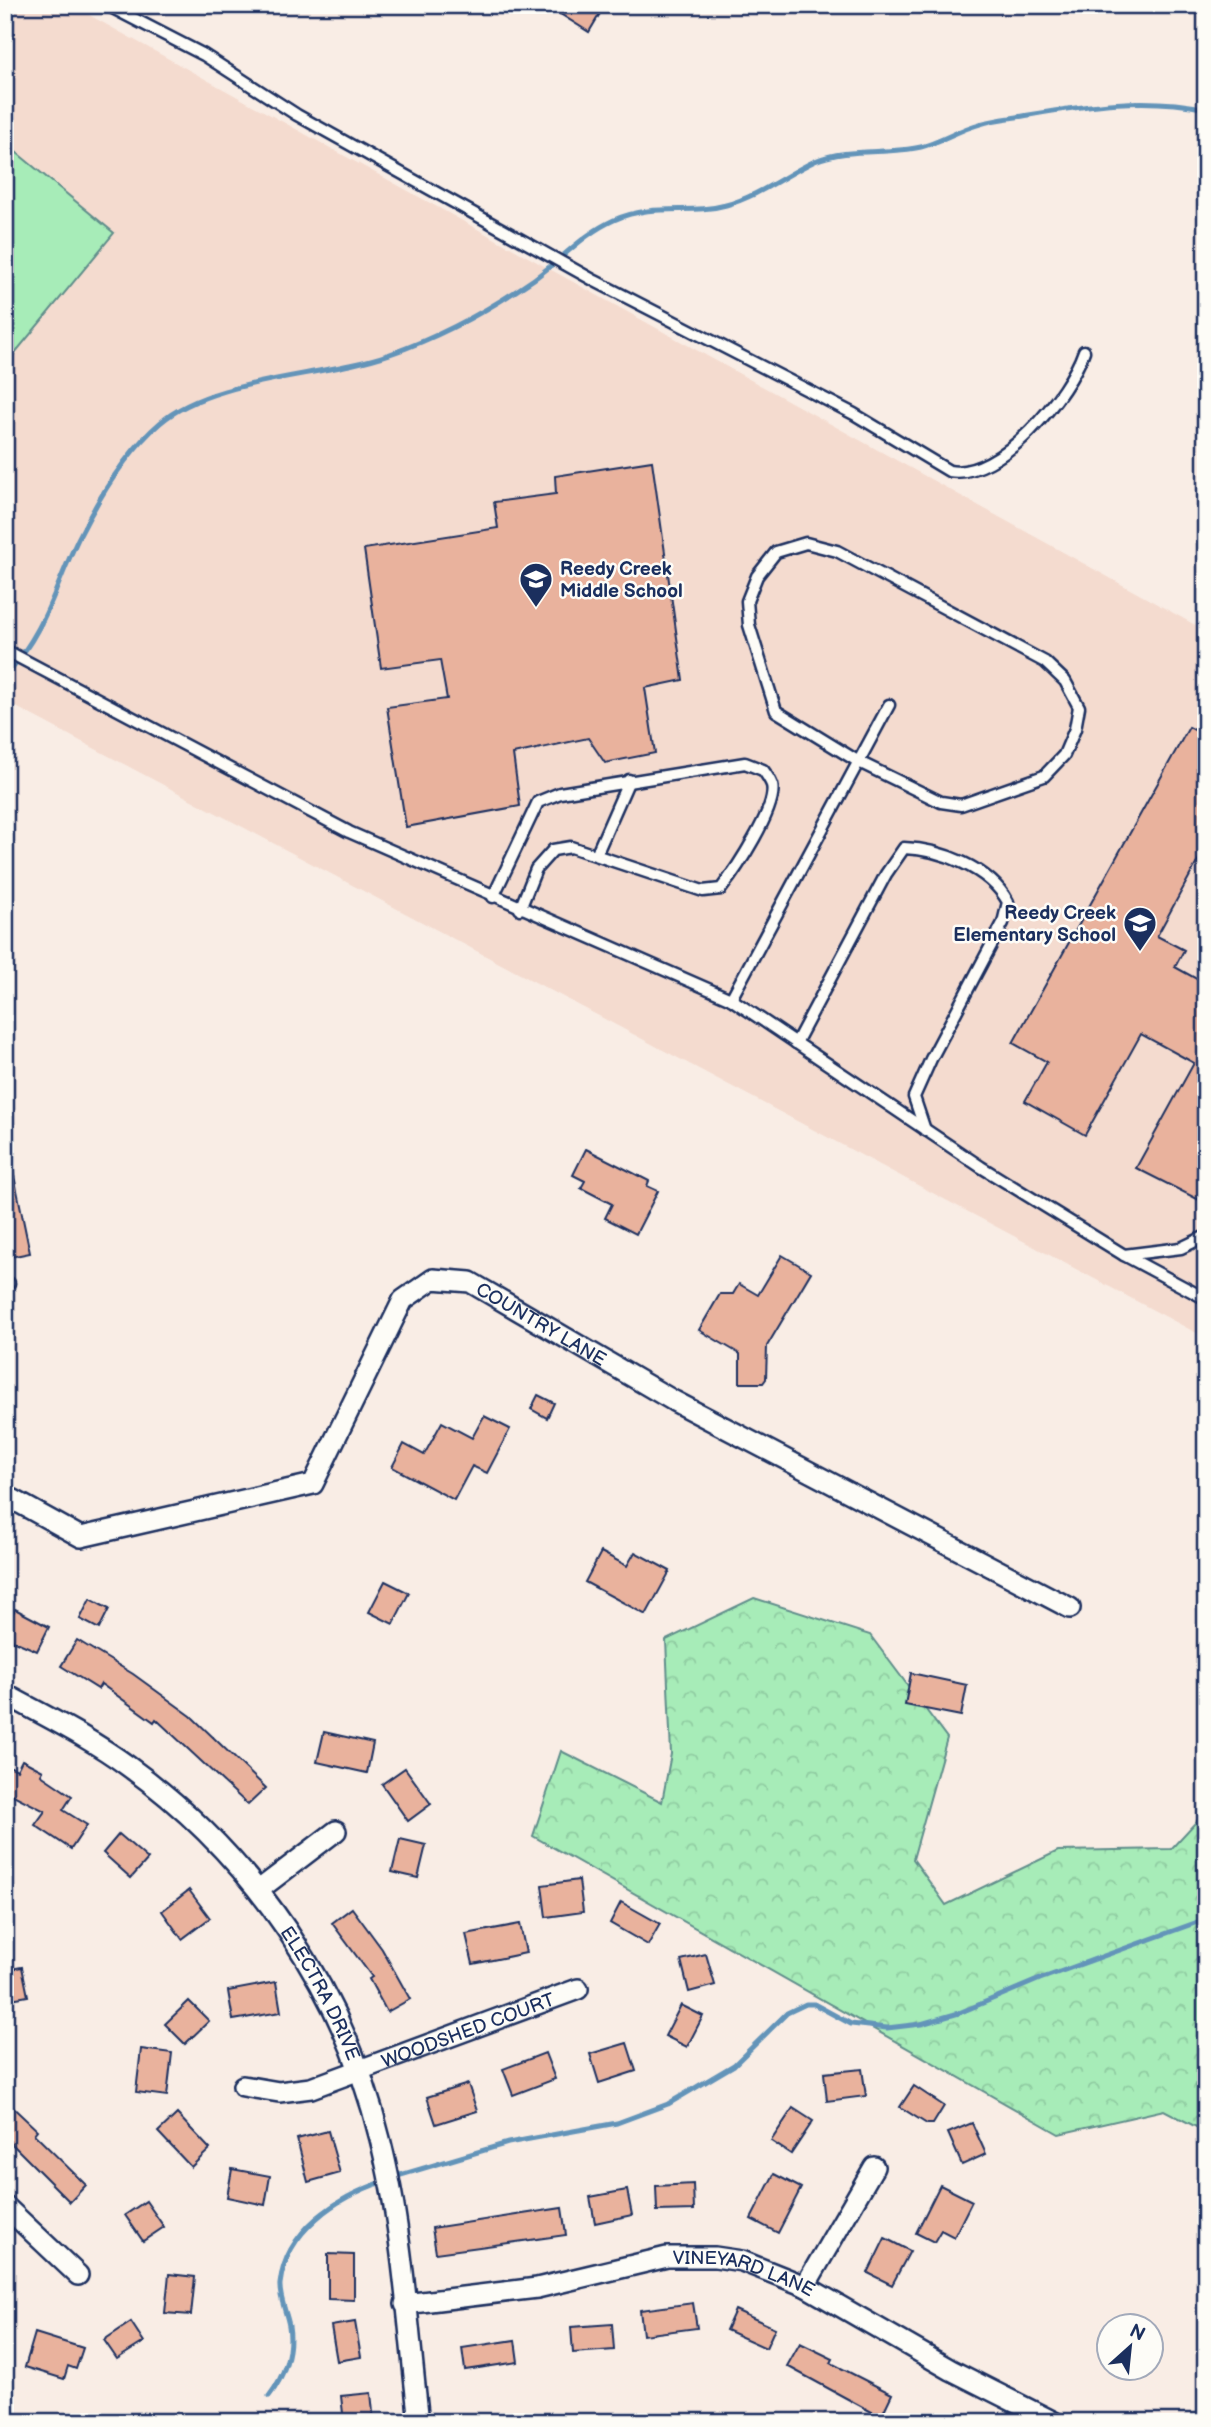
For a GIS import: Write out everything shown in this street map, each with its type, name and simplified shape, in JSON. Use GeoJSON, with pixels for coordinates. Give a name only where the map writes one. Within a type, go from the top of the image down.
{"type":"FeatureCollection","features":[{"type":"Feature","properties":{"kind":"street","name":"COUNTRY LANE"},"geometry":{"type":"LineString","coordinates":[[5,1495],[81,1538],[313,1484],[403,1300],[433,1279],[470,1282],[674,1401],[1070,1608]]}},
{"type":"Feature","properties":{"kind":"street","name":"ELECTRA DRIVE"},"geometry":{"type":"LineString","coordinates":[[5,1694],[128,1766],[199,1825],[260,1889],[316,1981],[359,2070],[381,2140],[419,2422]]}},
{"type":"Feature","properties":{"kind":"street"},"geometry":{"type":"LineString","coordinates":[[260,1889],[336,1831]]}},
{"type":"Feature","properties":{"kind":"street","name":"WOODSHED COURT"},"geometry":{"type":"LineString","coordinates":[[243,2086],[279,2092],[311,2088],[578,1989]]}},
{"type":"Feature","properties":{"kind":"street"},"geometry":{"type":"LineString","coordinates":[[805,2286],[874,2167]]}},
{"type":"Feature","properties":{"kind":"street"},"geometry":{"type":"LineString","coordinates":[[6,2209],[78,2275]]}},
{"type":"Feature","properties":{"kind":"street","name":"VINEYARD LANE"},"geometry":{"type":"LineString","coordinates":[[405,2304],[537,2288],[647,2260],[685,2255],[742,2261],[805,2286],[951,2370],[1054,2422]]}},
{"type":"Feature","properties":{"kind":"lane"},"geometry":{"type":"LineString","coordinates":[[107,5],[204,55],[297,115],[595,281],[672,323],[854,414],[949,471],[962,474],[981,467],[1016,444],[1062,392],[1084,351]]}},
{"type":"Feature","properties":{"kind":"lane"},"geometry":{"type":"LineString","coordinates":[[806,544],[836,551],[1045,662],[1065,681],[1079,707],[1075,729],[1064,755],[1044,776],[961,805],[941,802],[859,762],[776,711],[770,698],[749,625],[747,601],[757,576],[776,552],[806,544]]}},
{"type":"Feature","properties":{"kind":"lane"},"geometry":{"type":"LineString","coordinates":[[5,650],[349,832],[731,999],[926,1130],[1124,1255],[1206,1299]]}},
{"type":"Feature","properties":{"kind":"lane"},"geometry":{"type":"LineString","coordinates":[[731,999],[889,705]]}},
{"type":"Feature","properties":{"kind":"lane"},"geometry":{"type":"LineString","coordinates":[[493,897],[538,802],[560,793],[746,763],[763,770],[772,786],[769,807],[735,871],[721,890],[703,891],[571,847],[553,850],[536,870],[520,909]]}},
{"type":"Feature","properties":{"kind":"lane"},"geometry":{"type":"LineString","coordinates":[[596,855],[629,780]]}},
{"type":"Feature","properties":{"kind":"lane"},"geometry":{"type":"LineString","coordinates":[[796,1042],[886,874],[904,848],[928,848],[980,873],[1000,886],[1008,902],[1003,923],[931,1059],[914,1097],[926,1130]]}},
{"type":"Feature","properties":{"kind":"lane"},"geometry":{"type":"LineString","coordinates":[[1124,1255],[1181,1248],[1206,1236]]}},
{"type":"Feature","properties":{"kind":"shaded area"},"geometry":{"type":"Polygon","coordinates":[[[5,5],[71,5],[1206,631],[1206,1338],[5,701],[5,5]]]}},
{"type":"Feature","properties":{"kind":"green space"},"geometry":{"type":"Polygon","coordinates":[[[5,143],[114,233],[5,365],[5,143]]]}},
{"type":"Feature","properties":{"kind":"green space"},"geometry":{"type":"Polygon","coordinates":[[[754,1598],[870,1635],[947,1738],[913,1859],[946,1905],[1058,1851],[1171,1849],[1206,1811],[1206,2132],[1164,2110],[1059,2134],[533,1836],[561,1751],[662,1802],[671,1754],[666,1640],[754,1598]]]}},
{"type":"Feature","properties":{"kind":"building"},"geometry":{"type":"Polygon","coordinates":[[[546,5],[605,5],[589,32],[546,5]]]}},
{"type":"Feature","properties":{"kind":"building"},"geometry":{"type":"Polygon","coordinates":[[[652,461],[683,680],[645,688],[655,753],[605,763],[588,738],[513,754],[520,806],[406,827],[387,707],[447,699],[440,660],[381,668],[364,549],[498,528],[494,502],[556,494],[555,476],[652,461]]]}},
{"type":"Feature","properties":{"kind":"building"},"geometry":{"type":"Polygon","coordinates":[[[1189,727],[1206,736],[1206,846],[1157,936],[1184,950],[1175,967],[1206,984],[1206,1187],[1199,1200],[1136,1168],[1194,1063],[1141,1034],[1085,1135],[1025,1101],[1047,1062],[1013,1043],[1189,727]]]}},
{"type":"Feature","properties":{"kind":"building"},"geometry":{"type":"Polygon","coordinates":[[[586,1149],[649,1181],[647,1186],[658,1191],[636,1234],[605,1218],[612,1204],[581,1188],[585,1181],[573,1175],[586,1149]]]}},
{"type":"Feature","properties":{"kind":"building"},"geometry":{"type":"Polygon","coordinates":[[[12,1166],[30,1253],[5,1258],[5,1167],[12,1166]]]}},
{"type":"Feature","properties":{"kind":"building"},"geometry":{"type":"Polygon","coordinates":[[[782,1255],[811,1272],[767,1346],[766,1379],[763,1383],[740,1383],[740,1354],[699,1330],[720,1294],[733,1294],[739,1284],[758,1295],[782,1255]]]}},
{"type":"Feature","properties":{"kind":"building"},"geometry":{"type":"Polygon","coordinates":[[[538,1395],[554,1403],[547,1418],[531,1409],[538,1395]]]}},
{"type":"Feature","properties":{"kind":"building"},"geometry":{"type":"Polygon","coordinates":[[[484,1416],[510,1429],[487,1473],[472,1466],[454,1500],[392,1467],[404,1444],[424,1455],[442,1422],[472,1438],[484,1416]]]}},
{"type":"Feature","properties":{"kind":"building"},"geometry":{"type":"Polygon","coordinates":[[[601,1552],[627,1566],[635,1552],[670,1571],[646,1615],[585,1582],[601,1552]]]}},
{"type":"Feature","properties":{"kind":"building"},"geometry":{"type":"Polygon","coordinates":[[[385,1581],[409,1593],[393,1624],[369,1612],[385,1581]]]}},
{"type":"Feature","properties":{"kind":"building"},"geometry":{"type":"Polygon","coordinates":[[[90,1599],[109,1609],[99,1629],[80,1619],[90,1599]]]}},
{"type":"Feature","properties":{"kind":"building"},"geometry":{"type":"Polygon","coordinates":[[[15,1609],[49,1627],[37,1651],[5,1637],[5,1629],[15,1609]]]}},
{"type":"Feature","properties":{"kind":"building"},"geometry":{"type":"Polygon","coordinates":[[[77,1640],[133,1674],[191,1716],[266,1788],[248,1805],[156,1719],[154,1722],[101,1684],[98,1689],[61,1666],[77,1640]]]}},
{"type":"Feature","properties":{"kind":"building"},"geometry":{"type":"Polygon","coordinates":[[[911,1673],[967,1685],[961,1716],[905,1705],[911,1673]]]}},
{"type":"Feature","properties":{"kind":"building"},"geometry":{"type":"Polygon","coordinates":[[[324,1732],[373,1743],[367,1773],[317,1762],[324,1732]]]}},
{"type":"Feature","properties":{"kind":"building"},"geometry":{"type":"Polygon","coordinates":[[[22,1760],[43,1771],[41,1775],[72,1796],[63,1810],[87,1825],[71,1849],[35,1825],[45,1811],[5,1791],[5,1764],[17,1770],[22,1760]]]}},
{"type":"Feature","properties":{"kind":"building"},"geometry":{"type":"Polygon","coordinates":[[[405,1768],[431,1804],[408,1821],[382,1784],[405,1768]]]}},
{"type":"Feature","properties":{"kind":"building"},"geometry":{"type":"Polygon","coordinates":[[[119,1834],[148,1859],[131,1878],[103,1853],[119,1834]]]}},
{"type":"Feature","properties":{"kind":"building"},"geometry":{"type":"Polygon","coordinates":[[[400,1839],[426,1845],[418,1878],[392,1872],[400,1839]]]}},
{"type":"Feature","properties":{"kind":"building"},"geometry":{"type":"Polygon","coordinates":[[[579,1880],[583,1912],[546,1917],[542,1885],[579,1880]]]}},
{"type":"Feature","properties":{"kind":"building"},"geometry":{"type":"Polygon","coordinates":[[[189,1890],[210,1918],[182,1939],[162,1911],[189,1890]]]}},
{"type":"Feature","properties":{"kind":"building"},"geometry":{"type":"Polygon","coordinates":[[[621,1902],[660,1924],[648,1945],[610,1923],[621,1902]]]}},
{"type":"Feature","properties":{"kind":"building"},"geometry":{"type":"Polygon","coordinates":[[[352,1908],[382,1949],[410,1999],[387,2012],[369,1979],[372,1977],[332,1923],[352,1908]]]}},
{"type":"Feature","properties":{"kind":"building"},"geometry":{"type":"Polygon","coordinates":[[[520,1924],[526,1953],[473,1964],[466,1934],[520,1924]]]}},
{"type":"Feature","properties":{"kind":"building"},"geometry":{"type":"Polygon","coordinates":[[[706,1954],[715,1985],[689,1992],[681,1960],[706,1954]]]}},
{"type":"Feature","properties":{"kind":"building"},"geometry":{"type":"Polygon","coordinates":[[[22,1967],[28,1996],[5,2000],[5,1970],[22,1967]]]}},
{"type":"Feature","properties":{"kind":"building"},"geometry":{"type":"Polygon","coordinates":[[[276,1982],[281,2012],[233,2020],[228,1991],[276,1982]]]}},
{"type":"Feature","properties":{"kind":"building"},"geometry":{"type":"Polygon","coordinates":[[[189,2001],[209,2021],[185,2044],[165,2024],[189,2001]]]}},
{"type":"Feature","properties":{"kind":"building"},"geometry":{"type":"Polygon","coordinates":[[[681,2005],[703,2016],[687,2047],[665,2036],[681,2005]]]}},
{"type":"Feature","properties":{"kind":"building"},"geometry":{"type":"Polygon","coordinates":[[[627,2043],[636,2071],[599,2083],[590,2054],[627,2043]]]}},
{"type":"Feature","properties":{"kind":"building"},"geometry":{"type":"Polygon","coordinates":[[[141,2049],[172,2053],[167,2096],[136,2092],[141,2049]]]}},
{"type":"Feature","properties":{"kind":"building"},"geometry":{"type":"Polygon","coordinates":[[[545,2053],[555,2079],[513,2095],[503,2069],[545,2053]]]}},
{"type":"Feature","properties":{"kind":"building"},"geometry":{"type":"Polygon","coordinates":[[[862,2069],[866,2096],[827,2101],[824,2073],[862,2069]]]}},
{"type":"Feature","properties":{"kind":"building"},"geometry":{"type":"Polygon","coordinates":[[[468,2084],[477,2111],[436,2124],[427,2097],[468,2084]]]}},
{"type":"Feature","properties":{"kind":"building"},"geometry":{"type":"Polygon","coordinates":[[[914,2086],[944,2106],[933,2124],[927,2124],[900,2107],[914,2086]]]}},
{"type":"Feature","properties":{"kind":"building"},"geometry":{"type":"Polygon","coordinates":[[[5,2100],[37,2130],[34,2134],[86,2185],[70,2202],[5,2137],[5,2100]]]}},
{"type":"Feature","properties":{"kind":"building"},"geometry":{"type":"Polygon","coordinates":[[[793,2108],[813,2121],[791,2154],[771,2141],[793,2108]]]}},
{"type":"Feature","properties":{"kind":"building"},"geometry":{"type":"Polygon","coordinates":[[[177,2114],[210,2149],[191,2167],[158,2132],[177,2114]]]}},
{"type":"Feature","properties":{"kind":"building"},"geometry":{"type":"Polygon","coordinates":[[[972,2123],[986,2154],[962,2165],[948,2133],[972,2123]]]}},
{"type":"Feature","properties":{"kind":"building"},"geometry":{"type":"Polygon","coordinates":[[[328,2131],[340,2173],[308,2182],[297,2139],[328,2131]]]}},
{"type":"Feature","properties":{"kind":"building"},"geometry":{"type":"Polygon","coordinates":[[[232,2169],[270,2176],[265,2205],[227,2197],[232,2169]]]}},
{"type":"Feature","properties":{"kind":"building"},"geometry":{"type":"Polygon","coordinates":[[[774,2174],[801,2188],[778,2233],[751,2219],[774,2174]]]}},
{"type":"Feature","properties":{"kind":"building"},"geometry":{"type":"Polygon","coordinates":[[[693,2184],[694,2210],[657,2211],[656,2186],[693,2184]]]}},
{"type":"Feature","properties":{"kind":"building"},"geometry":{"type":"Polygon","coordinates":[[[940,2185],[972,2201],[954,2237],[941,2230],[934,2242],[916,2233],[940,2185]]]}},
{"type":"Feature","properties":{"kind":"building"},"geometry":{"type":"Polygon","coordinates":[[[627,2190],[632,2215],[595,2223],[590,2197],[627,2190]]]}},
{"type":"Feature","properties":{"kind":"building"},"geometry":{"type":"Polygon","coordinates":[[[146,2201],[164,2227],[143,2241],[125,2215],[146,2201]]]}},
{"type":"Feature","properties":{"kind":"building"},"geometry":{"type":"Polygon","coordinates":[[[562,2208],[566,2235],[436,2253],[432,2228],[562,2208]]]}},
{"type":"Feature","properties":{"kind":"building"},"geometry":{"type":"Polygon","coordinates":[[[885,2238],[910,2251],[892,2285],[868,2273],[885,2238]]]}},
{"type":"Feature","properties":{"kind":"building"},"geometry":{"type":"Polygon","coordinates":[[[328,2254],[354,2255],[354,2300],[328,2299],[328,2254]]]}},
{"type":"Feature","properties":{"kind":"building"},"geometry":{"type":"Polygon","coordinates":[[[169,2274],[195,2277],[191,2315],[165,2313],[169,2274]]]}},
{"type":"Feature","properties":{"kind":"building"},"geometry":{"type":"Polygon","coordinates":[[[693,2303],[697,2328],[643,2335],[640,2310],[693,2303]]]}},
{"type":"Feature","properties":{"kind":"building"},"geometry":{"type":"Polygon","coordinates":[[[735,2310],[775,2328],[766,2348],[726,2330],[735,2310]]]}},
{"type":"Feature","properties":{"kind":"building"},"geometry":{"type":"Polygon","coordinates":[[[131,2322],[144,2342],[117,2359],[104,2340],[131,2322]]]}},
{"type":"Feature","properties":{"kind":"building"},"geometry":{"type":"Polygon","coordinates":[[[355,2322],[361,2357],[337,2361],[331,2326],[355,2322]]]}},
{"type":"Feature","properties":{"kind":"building"},"geometry":{"type":"Polygon","coordinates":[[[612,2324],[614,2350],[573,2353],[571,2327],[612,2324]]]}},
{"type":"Feature","properties":{"kind":"building"},"geometry":{"type":"Polygon","coordinates":[[[35,2333],[83,2348],[76,2369],[68,2366],[64,2379],[25,2367],[35,2333]]]}},
{"type":"Feature","properties":{"kind":"building"},"geometry":{"type":"Polygon","coordinates":[[[515,2340],[518,2362],[465,2370],[462,2348],[515,2340]]]}},
{"type":"Feature","properties":{"kind":"building"},"geometry":{"type":"Polygon","coordinates":[[[800,2343],[833,2359],[831,2363],[892,2394],[881,2417],[787,2366],[800,2343]]]}},
{"type":"Feature","properties":{"kind":"building"},"geometry":{"type":"Polygon","coordinates":[[[371,2393],[374,2422],[344,2422],[341,2396],[371,2393]]]}},
{"type":"Feature","properties":{"kind":"waterway"},"geometry":{"type":"LineString","coordinates":[[5,676],[40,626],[78,539],[114,477],[148,435],[182,408],[238,387],[363,362],[428,339],[500,301],[534,279],[592,232],[629,215],[643,211],[726,205],[750,196],[815,161],[841,154],[921,147],[973,126],[998,120],[1117,103],[1161,103],[1206,109]]}},
{"type":"Feature","properties":{"kind":"waterway"},"geometry":{"type":"LineString","coordinates":[[394,2177],[508,2143],[617,2123],[668,2104],[734,2065],[787,2013],[806,2004],[814,2004],[851,2024],[887,2028],[921,2024],[959,2013],[1040,1979],[1206,1919]]}},
{"type":"Feature","properties":{"kind":"waterway"},"geometry":{"type":"LineString","coordinates":[[269,2396],[283,2372],[290,2345],[280,2284],[292,2247],[303,2232],[332,2206],[385,2181]]}},
{"type":"Feature","properties":{"kind":"place","name":"Reedy Creek Middle School"},"geometry":{"type":"Point","coordinates":[536,609]}},
{"type":"Feature","properties":{"kind":"place","name":"Reedy Creek Elementary School"},"geometry":{"type":"Point","coordinates":[1140,953]}}]}
